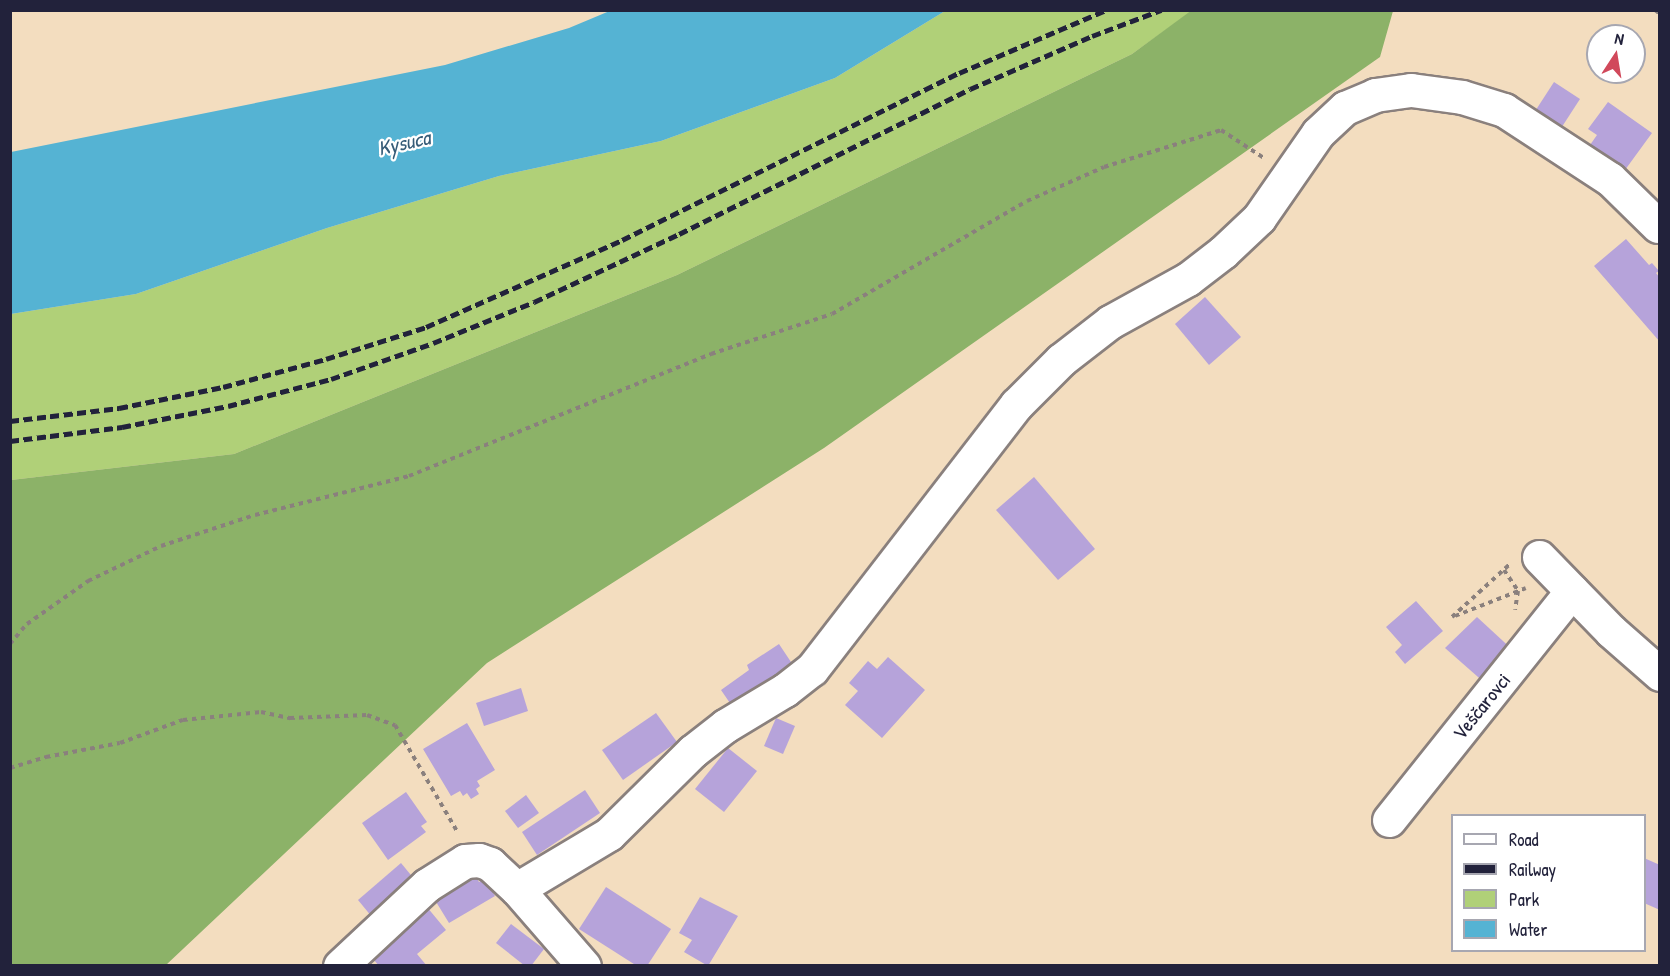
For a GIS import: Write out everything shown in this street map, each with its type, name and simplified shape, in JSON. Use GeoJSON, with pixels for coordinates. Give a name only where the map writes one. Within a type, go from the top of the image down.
{"type":"FeatureCollection","features":[{"type":"Feature","properties":{"kind":"street"},"geometry":{"type":"LineString","coordinates":[[517,889],[609,834],[693,751],[725,726],[785,690],[812,669],[953,484],[1024,398],[1061,360],[1110,322],[1188,279],[1223,252],[1259,218],[1318,133],[1345,108],[1375,95],[1411,90],[1462,97],[1504,110],[1610,179],[1658,226]]}},
{"type":"Feature","properties":{"kind":"street"},"geometry":{"type":"LineString","coordinates":[[1556,574],[1611,631],[1659,674]]}},
{"type":"Feature","properties":{"kind":"street","name":"Veščarovci"},"geometry":{"type":"LineString","coordinates":[[1389,820],[1556,574]]}},
{"type":"Feature","properties":{"kind":"street"},"geometry":{"type":"LineString","coordinates":[[340,966],[427,885],[465,861],[479,860],[490,864],[517,889],[584,966]]}},
{"type":"Feature","properties":{"kind":"path"},"geometry":{"type":"LineString","coordinates":[[1655,10],[1659,14]]}},
{"type":"Feature","properties":{"kind":"path"},"geometry":{"type":"LineString","coordinates":[[10,644],[27,624],[88,581],[161,546],[255,515],[409,476],[711,354],[832,314],[1027,201],[1104,167],[1221,130],[1290,175]]}},
{"type":"Feature","properties":{"kind":"path"},"geometry":{"type":"LineString","coordinates":[[1527,549],[1556,574],[1452,617],[1527,549]]}},
{"type":"Feature","properties":{"kind":"path"},"geometry":{"type":"LineString","coordinates":[[10,768],[46,757],[120,743],[183,720],[261,712],[291,718],[367,715],[394,725],[468,850],[479,860]]}},
{"type":"Feature","properties":{"kind":"green space"},"geometry":{"type":"Polygon","coordinates":[[[1192,10],[1393,11],[1380,57],[824,448],[487,663],[166,965],[11,965],[11,480],[234,454],[677,275],[1132,54],[1192,10]]]}},
{"type":"Feature","properties":{"kind":"green space"},"geometry":{"type":"Polygon","coordinates":[[[945,11],[1192,11],[1132,54],[677,275],[234,454],[11,480],[11,314],[136,294],[327,228],[499,176],[661,141],[835,78],[945,11]]]}},
{"type":"Feature","properties":{"kind":"water","name":"Kysuca"},"geometry":{"type":"Polygon","coordinates":[[[612,10],[945,11],[835,78],[661,141],[499,176],[327,228],[136,294],[11,314],[11,152],[445,65],[569,28],[612,10]]]}},
{"type":"Feature","properties":{"kind":"building"},"geometry":{"type":"Polygon","coordinates":[[[1554,82],[1580,99],[1556,136],[1530,119],[1554,82]]]}},
{"type":"Feature","properties":{"kind":"building"},"geometry":{"type":"Polygon","coordinates":[[[1608,102],[1652,133],[1625,170],[1590,145],[1597,135],[1588,129],[1608,102]]]}},
{"type":"Feature","properties":{"kind":"building"},"geometry":{"type":"Polygon","coordinates":[[[1626,239],[1649,265],[1652,263],[1659,271],[1656,273],[1660,278],[1660,342],[1594,266],[1626,239]]]}},
{"type":"Feature","properties":{"kind":"building"},"geometry":{"type":"Polygon","coordinates":[[[1205,297],[1241,337],[1209,365],[1175,324],[1205,297]]]}},
{"type":"Feature","properties":{"kind":"building"},"geometry":{"type":"Polygon","coordinates":[[[1034,477],[1095,549],[1058,580],[996,510],[1034,477]]]}},
{"type":"Feature","properties":{"kind":"building"},"geometry":{"type":"Polygon","coordinates":[[[1416,601],[1443,631],[1405,664],[1395,652],[1402,645],[1386,627],[1416,601]]]}},
{"type":"Feature","properties":{"kind":"building"},"geometry":{"type":"Polygon","coordinates":[[[1477,617],[1516,653],[1486,684],[1445,648],[1477,617]]]}},
{"type":"Feature","properties":{"kind":"building"},"geometry":{"type":"Polygon","coordinates":[[[779,644],[795,668],[734,709],[721,690],[749,670],[747,665],[779,644]]]}},
{"type":"Feature","properties":{"kind":"building"},"geometry":{"type":"Polygon","coordinates":[[[888,657],[925,690],[882,738],[845,705],[858,691],[849,683],[868,661],[877,669],[888,657]]]}},
{"type":"Feature","properties":{"kind":"building"},"geometry":{"type":"Polygon","coordinates":[[[521,688],[528,711],[484,726],[476,703],[521,688]]]}},
{"type":"Feature","properties":{"kind":"building"},"geometry":{"type":"Polygon","coordinates":[[[656,713],[677,742],[623,780],[602,750],[656,713]]]}},
{"type":"Feature","properties":{"kind":"building"},"geometry":{"type":"Polygon","coordinates":[[[776,718],[795,726],[783,754],[764,746],[776,718]]]}},
{"type":"Feature","properties":{"kind":"building"},"geometry":{"type":"Polygon","coordinates":[[[467,723],[495,770],[477,781],[480,786],[476,789],[479,794],[471,799],[467,793],[463,796],[460,791],[451,796],[423,749],[467,723]]]}},
{"type":"Feature","properties":{"kind":"building"},"geometry":{"type":"Polygon","coordinates":[[[728,748],[757,771],[724,812],[695,789],[728,748]]]}},
{"type":"Feature","properties":{"kind":"building"},"geometry":{"type":"Polygon","coordinates":[[[585,790],[600,813],[537,855],[522,832],[585,790]]]}},
{"type":"Feature","properties":{"kind":"building"},"geometry":{"type":"Polygon","coordinates":[[[406,792],[427,822],[421,826],[426,832],[388,860],[362,823],[406,792]]]}},
{"type":"Feature","properties":{"kind":"building"},"geometry":{"type":"Polygon","coordinates":[[[526,795],[539,813],[518,828],[505,811],[526,795]]]}},
{"type":"Feature","properties":{"kind":"building"},"geometry":{"type":"Polygon","coordinates":[[[1646,859],[1660,865],[1660,910],[1646,904],[1646,859]]]}},
{"type":"Feature","properties":{"kind":"building"},"geometry":{"type":"Polygon","coordinates":[[[401,863],[415,880],[372,917],[358,900],[401,863]]]}},
{"type":"Feature","properties":{"kind":"building"},"geometry":{"type":"Polygon","coordinates":[[[475,875],[479,882],[485,878],[495,896],[449,923],[430,892],[475,875]]]}},
{"type":"Feature","properties":{"kind":"building"},"geometry":{"type":"Polygon","coordinates":[[[606,887],[671,929],[647,966],[637,966],[579,929],[606,887]]]}},
{"type":"Feature","properties":{"kind":"building"},"geometry":{"type":"Polygon","coordinates":[[[700,897],[738,916],[708,966],[684,952],[692,940],[679,933],[700,897]]]}},
{"type":"Feature","properties":{"kind":"building"},"geometry":{"type":"Polygon","coordinates":[[[422,901],[446,930],[417,954],[427,966],[379,966],[365,949],[422,901]]]}},
{"type":"Feature","properties":{"kind":"building"},"geometry":{"type":"Polygon","coordinates":[[[511,924],[544,949],[531,966],[525,966],[496,943],[511,924]]]}},
{"type":"Feature","properties":{"kind":"railway"},"geometry":{"type":"LineString","coordinates":[[10,421],[119,408],[223,387],[326,359],[426,327],[622,240],[959,73],[1106,10]]}},
{"type":"Feature","properties":{"kind":"railway"},"geometry":{"type":"LineString","coordinates":[[10,441],[122,427],[228,406],[331,379],[433,343],[534,302],[679,234],[970,89],[1092,36],[1161,10]]}}]}
